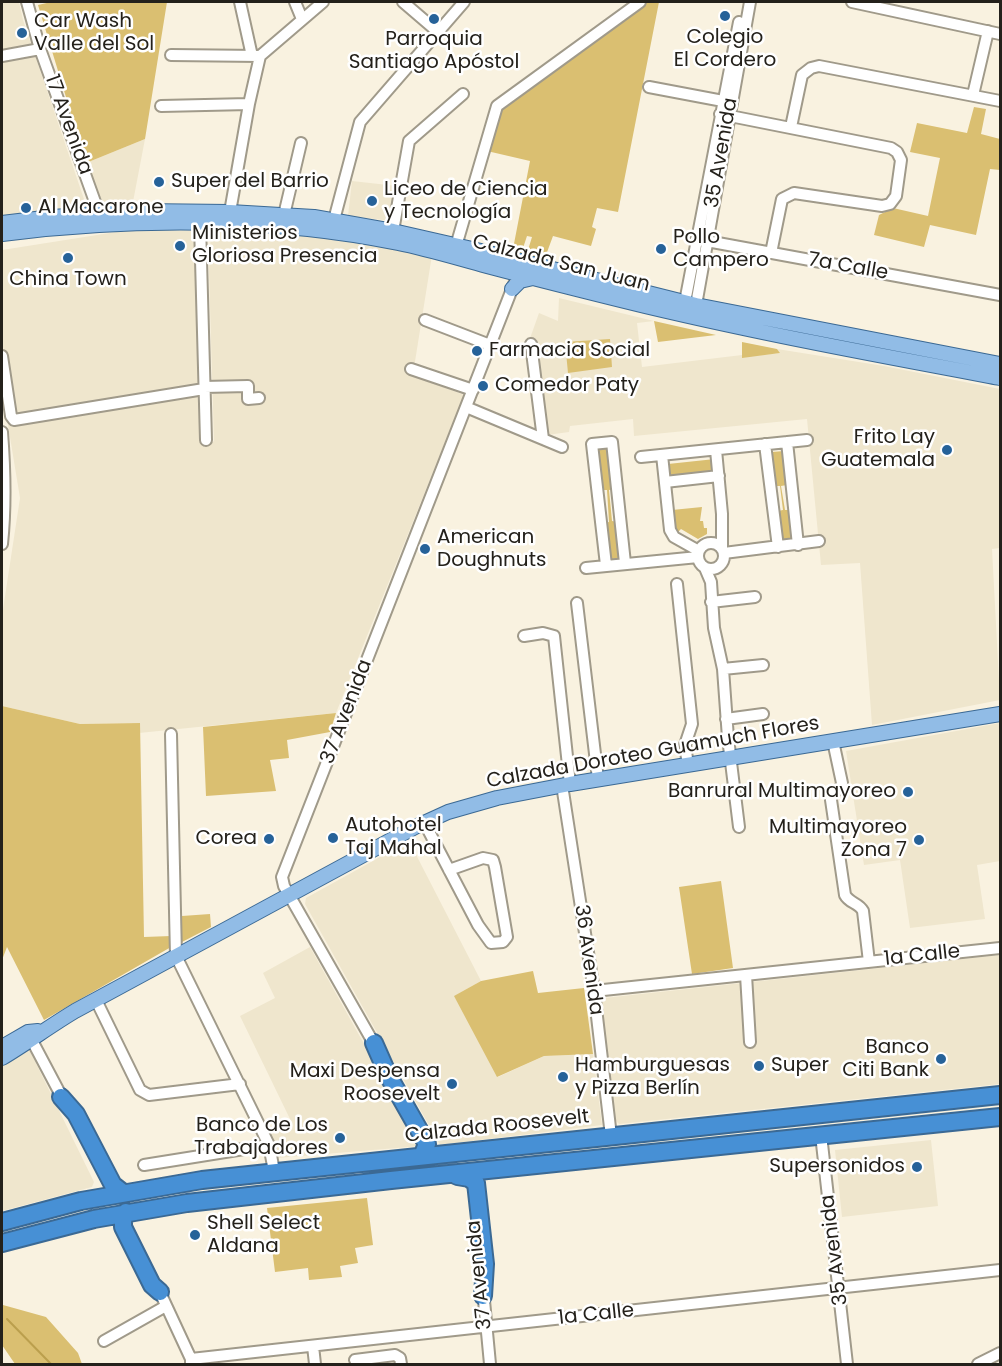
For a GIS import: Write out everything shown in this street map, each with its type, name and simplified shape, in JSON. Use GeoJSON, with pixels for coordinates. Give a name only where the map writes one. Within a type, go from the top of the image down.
{"type":"FeatureCollection","features":[{"type":"Feature","properties":{"kind":"highway"},"geometry":{"type":"LineString","coordinates":[[374,1043],[389,1077],[427,1144],[422,1156]]}},
{"type":"Feature","properties":{"kind":"highway","name":"Calzada Roosevelt"},"geometry":{"type":"LineString","coordinates":[[2,1222],[122,1192],[274,1171],[1000,1095]]}},
{"type":"Feature","properties":{"kind":"highway"},"geometry":{"type":"LineString","coordinates":[[62,1097],[76,1114],[113,1185],[122,1192]]}},
{"type":"Feature","properties":{"kind":"highway"},"geometry":{"type":"LineString","coordinates":[[821,1135],[821,1127],[826,1121],[846,1118],[858,1110]]}},
{"type":"Feature","properties":{"kind":"highway"},"geometry":{"type":"LineString","coordinates":[[2,1243],[63,1226],[256,1195],[1000,1117]]}},
{"type":"Feature","properties":{"kind":"highway"},"geometry":{"type":"LineString","coordinates":[[612,1136],[633,1155]]}},
{"type":"Feature","properties":{"kind":"highway"},"geometry":{"type":"LineString","coordinates":[[448,1175],[469,1178],[476,1183],[485,1264],[483,1296]]}},
{"type":"Feature","properties":{"kind":"highway"},"geometry":{"type":"LineString","coordinates":[[125,1216],[123,1227],[152,1285],[163,1299]]}},
{"type":"Feature","properties":{"kind":"main road","name":"Calzada San Juan"},"geometry":{"type":"LineString","coordinates":[[2,223],[52,216],[141,211],[284,214],[334,220],[456,246],[520,268],[534,277],[726,324],[1000,378]]}},
{"type":"Feature","properties":{"kind":"main road","name":"Calzada San Juan"},"geometry":{"type":"LineString","coordinates":[[2,234],[130,224],[201,224],[327,231],[399,243],[691,304],[1000,364]]}},
{"type":"Feature","properties":{"kind":"main road"},"geometry":{"type":"LineString","coordinates":[[512,289],[520,281],[534,277]]}},
{"type":"Feature","properties":{"kind":"main road","name":"Calzada Doroteo Guamuch Flores"},"geometry":{"type":"LineString","coordinates":[[2,1047],[34,1034],[180,958],[290,894],[424,822],[448,812],[497,798],[566,784],[1000,714]]}},
{"type":"Feature","properties":{"kind":"main road","name":"Calzada Doroteo Guamuch Flores"},"geometry":{"type":"LineString","coordinates":[[2,1058],[34,1034]]}},
{"type":"Feature","properties":{"kind":"street","name":"17 Avenida"},"geometry":{"type":"LineString","coordinates":[[27,2],[40,49],[99,213]]}},
{"type":"Feature","properties":{"kind":"street"},"geometry":{"type":"LineString","coordinates":[[230,212],[256,56],[240,2]]}},
{"type":"Feature","properties":{"kind":"street"},"geometry":{"type":"LineString","coordinates":[[295,2],[302,19]]}},
{"type":"Feature","properties":{"kind":"street"},"geometry":{"type":"LineString","coordinates":[[171,55],[256,56],[323,2]]}},
{"type":"Feature","properties":{"kind":"street"},"geometry":{"type":"LineString","coordinates":[[403,2],[438,32]]}},
{"type":"Feature","properties":{"kind":"street"},"geometry":{"type":"LineString","coordinates":[[334,220],[360,122],[464,2]]}},
{"type":"Feature","properties":{"kind":"street"},"geometry":{"type":"LineString","coordinates":[[456,246],[495,107],[640,2]]}},
{"type":"Feature","properties":{"kind":"street","name":"35 Avenida"},"geometry":{"type":"LineString","coordinates":[[725,115],[723,101],[743,2]]}},
{"type":"Feature","properties":{"kind":"street","name":"35 Avenida"},"geometry":{"type":"LineString","coordinates":[[691,304],[725,115],[750,2]]}},
{"type":"Feature","properties":{"kind":"street"},"geometry":{"type":"LineString","coordinates":[[852,2],[1000,34]]}},
{"type":"Feature","properties":{"kind":"street"},"geometry":{"type":"LineString","coordinates":[[973,95],[988,32]]}},
{"type":"Feature","properties":{"kind":"street"},"geometry":{"type":"LineString","coordinates":[[2,56],[40,49]]}},
{"type":"Feature","properties":{"kind":"street"},"geometry":{"type":"LineString","coordinates":[[791,127],[802,75],[811,68],[819,66],[1000,101]]}},
{"type":"Feature","properties":{"kind":"street"},"geometry":{"type":"LineString","coordinates":[[649,87],[723,101]]}},
{"type":"Feature","properties":{"kind":"street"},"geometry":{"type":"LineString","coordinates":[[393,231],[409,141],[463,94]]}},
{"type":"Feature","properties":{"kind":"street"},"geometry":{"type":"LineString","coordinates":[[161,106],[249,104]]}},
{"type":"Feature","properties":{"kind":"street"},"geometry":{"type":"LineString","coordinates":[[725,115],[891,148],[902,160],[896,196],[890,204],[882,206],[794,193],[782,199],[771,253]]}},
{"type":"Feature","properties":{"kind":"street"},"geometry":{"type":"LineString","coordinates":[[284,214],[301,142]]}},
{"type":"Feature","properties":{"kind":"street"},"geometry":{"type":"LineString","coordinates":[[201,224],[206,440]]}},
{"type":"Feature","properties":{"kind":"street","name":"7a Calle"},"geometry":{"type":"LineString","coordinates":[[701,240],[1000,295]]}},
{"type":"Feature","properties":{"kind":"street","name":"37 Avenida"},"geometry":{"type":"LineString","coordinates":[[433,1143],[282,882],[282,877],[520,268]]}},
{"type":"Feature","properties":{"kind":"street"},"geometry":{"type":"LineString","coordinates":[[425,320],[490,345]]}},
{"type":"Feature","properties":{"kind":"street"},"geometry":{"type":"LineString","coordinates":[[531,344],[540,438]]}},
{"type":"Feature","properties":{"kind":"street"},"geometry":{"type":"LineString","coordinates":[[2,356],[11,416],[14,420],[204,388],[248,386],[248,399],[259,398]]}},
{"type":"Feature","properties":{"kind":"street"},"geometry":{"type":"LineString","coordinates":[[411,369],[473,390]]}},
{"type":"Feature","properties":{"kind":"street"},"geometry":{"type":"LineString","coordinates":[[466,407],[562,447]]}},
{"type":"Feature","properties":{"kind":"street"},"geometry":{"type":"LineString","coordinates":[[2,432],[6,508],[2,544]]}},
{"type":"Feature","properties":{"kind":"street"},"geometry":{"type":"LineString","coordinates":[[641,457],[807,440]]}},
{"type":"Feature","properties":{"kind":"street"},"geometry":{"type":"LineString","coordinates":[[606,566],[592,444],[612,442],[625,563]]}},
{"type":"Feature","properties":{"kind":"street"},"geometry":{"type":"LineString","coordinates":[[787,442],[798,545]]}},
{"type":"Feature","properties":{"kind":"street"},"geometry":{"type":"LineString","coordinates":[[765,444],[778,547]]}},
{"type":"Feature","properties":{"kind":"street"},"geometry":{"type":"LineString","coordinates":[[711,582],[723,562],[720,476],[716,450]]}},
{"type":"Feature","properties":{"kind":"street"},"geometry":{"type":"LineString","coordinates":[[662,455],[670,530],[674,537],[699,554]]}},
{"type":"Feature","properties":{"kind":"street"},"geometry":{"type":"LineString","coordinates":[[665,483],[720,476]]}},
{"type":"Feature","properties":{"kind":"street"},"geometry":{"type":"LineString","coordinates":[[720,566],[713,570],[700,564],[699,554],[705,545],[712,543],[723,551],[819,542]]}},
{"type":"Feature","properties":{"kind":"street"},"geometry":{"type":"LineString","coordinates":[[586,568],[699,554]]}},
{"type":"Feature","properties":{"kind":"street"},"geometry":{"type":"LineString","coordinates":[[705,568],[711,582],[714,628],[723,669],[726,719],[739,827]]}},
{"type":"Feature","properties":{"kind":"street"},"geometry":{"type":"LineString","coordinates":[[677,584],[692,724],[685,745],[688,765]]}},
{"type":"Feature","properties":{"kind":"street"},"geometry":{"type":"LineString","coordinates":[[711,602],[755,597]]}},
{"type":"Feature","properties":{"kind":"street"},"geometry":{"type":"LineString","coordinates":[[577,603],[598,779]]}},
{"type":"Feature","properties":{"kind":"street","name":"36 Avenida"},"geometry":{"type":"LineString","coordinates":[[524,636],[543,633],[554,636],[566,784],[612,1136]]}},
{"type":"Feature","properties":{"kind":"street"},"geometry":{"type":"LineString","coordinates":[[723,669],[763,665]]}},
{"type":"Feature","properties":{"kind":"street"},"geometry":{"type":"LineString","coordinates":[[726,719],[763,714]]}},
{"type":"Feature","properties":{"kind":"street"},"geometry":{"type":"LineString","coordinates":[[171,734],[176,933],[174,941],[269,1145],[274,1171]]}},
{"type":"Feature","properties":{"kind":"street"},"geometry":{"type":"LineString","coordinates":[[833,741],[842,783],[841,788],[832,793],[831,800],[845,895],[863,911],[869,962]]}},
{"type":"Feature","properties":{"kind":"street"},"geometry":{"type":"LineString","coordinates":[[424,822],[449,870],[486,937],[492,943],[503,942],[507,937],[493,860],[483,858],[449,870]]}},
{"type":"Feature","properties":{"kind":"street","name":"1a Calle"},"geometry":{"type":"LineString","coordinates":[[594,992],[1000,948]]}},
{"type":"Feature","properties":{"kind":"street"},"geometry":{"type":"LineString","coordinates":[[746,975],[750,1042]]}},
{"type":"Feature","properties":{"kind":"street"},"geometry":{"type":"LineString","coordinates":[[96,1000],[144,1094],[240,1084]]}},
{"type":"Feature","properties":{"kind":"street"},"geometry":{"type":"LineString","coordinates":[[34,1034],[62,1097],[106,1185]]}},
{"type":"Feature","properties":{"kind":"street","name":"35 Avenida"},"geometry":{"type":"LineString","coordinates":[[821,1135],[840,1287],[847,1365]]}},
{"type":"Feature","properties":{"kind":"street"},"geometry":{"type":"LineString","coordinates":[[144,1165],[269,1145]]}},
{"type":"Feature","properties":{"kind":"street","name":"37 Avenida"},"geometry":{"type":"LineString","coordinates":[[469,1185],[490,1365]]}},
{"type":"Feature","properties":{"kind":"street","name":"1a Calle"},"geometry":{"type":"LineString","coordinates":[[191,1362],[313,1346],[1000,1270]]}},
{"type":"Feature","properties":{"kind":"street"},"geometry":{"type":"LineString","coordinates":[[104,1341],[163,1299],[191,1362]]}},
{"type":"Feature","properties":{"kind":"street"},"geometry":{"type":"LineString","coordinates":[[352,1342],[355,1362],[395,1355],[400,1358],[401,1365]]}},
{"type":"Feature","properties":{"kind":"street"},"geometry":{"type":"LineString","coordinates":[[313,1346],[315,1365]]}},
{"type":"Feature","properties":{"kind":"street"},"geometry":{"type":"LineString","coordinates":[[978,1365],[1000,1353]]}},
{"type":"Feature","properties":{"kind":"shaded area"},"geometry":{"type":"Polygon","coordinates":[[[2,2],[19,2],[23,20],[86,205],[2,216],[2,2]]]}},
{"type":"Feature","properties":{"kind":"shaded area"},"geometry":{"type":"Polygon","coordinates":[[[51,2],[167,2],[145,139],[86,163],[38,5],[51,2]]]}},
{"type":"Feature","properties":{"kind":"shaded area"},"geometry":{"type":"Polygon","coordinates":[[[645,2],[659,2],[618,212],[597,208],[592,227],[596,229],[591,246],[553,236],[543,263],[532,260],[534,251],[528,250],[532,237],[527,236],[520,257],[512,254],[530,161],[487,151],[499,109],[645,2]]]}},
{"type":"Feature","properties":{"kind":"shaded area"},"geometry":{"type":"Polygon","coordinates":[[[974,107],[986,109],[981,134],[1000,139],[1000,170],[990,169],[976,235],[930,225],[924,247],[874,235],[879,215],[893,208],[928,216],[940,158],[910,152],[917,123],[967,133],[974,107]]]}},
{"type":"Feature","properties":{"kind":"shaded area"},"geometry":{"type":"Polygon","coordinates":[[[145,139],[132,207],[102,209],[86,163],[145,139]]]}},
{"type":"Feature","properties":{"kind":"shaded area","name":"Liceo de Ciencia y Tecnología"},"geometry":{"type":"Polygon","coordinates":[[[352,181],[397,186],[392,221],[348,216],[352,181]]]}},
{"type":"Feature","properties":{"kind":"shaded area"},"geometry":{"type":"Polygon","coordinates":[[[135,229],[193,231],[197,235],[204,447],[214,441],[209,272],[211,231],[296,233],[432,255],[413,374],[464,395],[336,713],[139,733],[140,723],[80,724],[2,706],[2,616],[20,498],[8,425],[16,423],[2,341],[2,250],[135,229]]]}},
{"type":"Feature","properties":{"kind":"shaded area"},"geometry":{"type":"Polygon","coordinates":[[[559,298],[654,321],[637,323],[642,367],[742,355],[742,357],[780,353],[777,349],[884,366],[1000,389],[1000,548],[992,549],[1000,700],[872,725],[860,563],[821,565],[807,419],[634,436],[633,419],[570,426],[569,432],[540,436],[528,344],[539,313],[558,321],[559,298]]]}},
{"type":"Feature","properties":{"kind":"shaded area"},"geometry":{"type":"Polygon","coordinates":[[[654,321],[716,335],[658,342],[654,321]]]}},
{"type":"Feature","properties":{"kind":"shaded area"},"geometry":{"type":"Polygon","coordinates":[[[610,339],[612,367],[568,373],[565,342],[610,339]]]}},
{"type":"Feature","properties":{"kind":"shaded area"},"geometry":{"type":"Polygon","coordinates":[[[742,342],[777,349],[780,353],[742,358],[742,342]]]}},
{"type":"Feature","properties":{"kind":"shaded area"},"geometry":{"type":"Polygon","coordinates":[[[608,446],[614,489],[609,490],[612,521],[617,522],[621,561],[609,562],[604,523],[609,522],[607,490],[601,490],[597,447],[608,446]]]}},
{"type":"Feature","properties":{"kind":"shaded area"},"geometry":{"type":"Polygon","coordinates":[[[784,451],[787,485],[781,486],[785,510],[790,510],[793,543],[781,545],[778,511],[783,510],[780,486],[776,486],[772,452],[784,451]]]}},
{"type":"Feature","properties":{"kind":"shaded area"},"geometry":{"type":"Polygon","coordinates":[[[715,459],[716,474],[670,479],[668,464],[715,459]]]}},
{"type":"Feature","properties":{"kind":"shaded area"},"geometry":{"type":"Polygon","coordinates":[[[702,507],[700,521],[703,521],[704,528],[707,528],[707,534],[698,539],[681,529],[678,532],[674,531],[672,510],[702,507]]]}},
{"type":"Feature","properties":{"kind":"shaded area"},"geometry":{"type":"Polygon","coordinates":[[[2,706],[80,724],[140,723],[144,937],[171,936],[171,947],[44,1020],[7,947],[2,960],[2,706]]]}},
{"type":"Feature","properties":{"kind":"shaded area"},"geometry":{"type":"Polygon","coordinates":[[[336,713],[330,732],[287,740],[289,758],[270,760],[276,791],[206,796],[203,727],[336,713]]]}},
{"type":"Feature","properties":{"kind":"shaded area"},"geometry":{"type":"Polygon","coordinates":[[[1000,723],[1000,861],[977,865],[985,919],[910,928],[900,860],[864,865],[846,751],[1000,723]]]}},
{"type":"Feature","properties":{"kind":"shaded area"},"geometry":{"type":"Polygon","coordinates":[[[409,841],[481,981],[455,996],[498,1077],[544,1056],[593,1054],[602,1125],[440,1145],[305,904],[306,898],[409,841]]]}},
{"type":"Feature","properties":{"kind":"shaded area"},"geometry":{"type":"Polygon","coordinates":[[[721,881],[733,968],[692,974],[679,887],[721,881]]]}},
{"type":"Feature","properties":{"kind":"shaded area"},"geometry":{"type":"Polygon","coordinates":[[[210,914],[211,927],[182,942],[182,916],[210,914]]]}},
{"type":"Feature","properties":{"kind":"shaded area"},"geometry":{"type":"Polygon","coordinates":[[[310,947],[421,1146],[265,1159],[265,1130],[290,1119],[240,1016],[275,998],[263,973],[310,947]]]}},
{"type":"Feature","properties":{"kind":"shaded area"},"geometry":{"type":"Polygon","coordinates":[[[1000,955],[1000,1084],[619,1124],[615,1120],[600,1000],[604,998],[1000,955]]]}},
{"type":"Feature","properties":{"kind":"shaded area"},"geometry":{"type":"Polygon","coordinates":[[[533,971],[538,993],[584,988],[593,1054],[544,1056],[497,1077],[454,996],[481,981],[533,971]]]}},
{"type":"Feature","properties":{"kind":"shaded area"},"geometry":{"type":"Polygon","coordinates":[[[29,1049],[94,1182],[92,1187],[2,1211],[2,1063],[29,1049]]]}},
{"type":"Feature","properties":{"kind":"shaded area"},"geometry":{"type":"Polygon","coordinates":[[[931,1140],[938,1206],[842,1217],[835,1150],[931,1140]]]}},
{"type":"Feature","properties":{"kind":"shaded area"},"geometry":{"type":"Polygon","coordinates":[[[367,1198],[373,1245],[355,1248],[358,1263],[340,1266],[342,1277],[309,1280],[308,1268],[275,1272],[267,1208],[367,1198]]]}},
{"type":"Feature","properties":{"kind":"shaded area"},"geometry":{"type":"Polygon","coordinates":[[[3,1305],[46,1317],[78,1353],[82,1364],[15,1364],[2,1345],[3,1305]]]}},
{"type":"Feature","properties":{"kind":"waterway"},"geometry":{"type":"LineString","coordinates":[[7,1319],[51,1364]]}},
{"type":"Feature","properties":{"kind":"place","name":"Colegio El Cordero"},"geometry":{"type":"Point","coordinates":[725,16]}},
{"type":"Feature","properties":{"kind":"place","name":"Parroquia Santiago Apóstol"},"geometry":{"type":"Point","coordinates":[434,19]}},
{"type":"Feature","properties":{"kind":"place","name":"Car Wash Valle del Sol"},"geometry":{"type":"Point","coordinates":[22,33]}},
{"type":"Feature","properties":{"kind":"place","name":"Super del Barrio"},"geometry":{"type":"Point","coordinates":[159,182]}},
{"type":"Feature","properties":{"kind":"place","name":"Liceo de Ciencia y Tecnología"},"geometry":{"type":"Point","coordinates":[372,201]}},
{"type":"Feature","properties":{"kind":"place","name":"Al Macarone"},"geometry":{"type":"Point","coordinates":[26,208]}},
{"type":"Feature","properties":{"kind":"place","name":"Ministerios Gloriosa Presencia"},"geometry":{"type":"Point","coordinates":[180,246]}},
{"type":"Feature","properties":{"kind":"place","name":"Pollo Campero"},"geometry":{"type":"Point","coordinates":[661,249]}},
{"type":"Feature","properties":{"kind":"place","name":"China Town"},"geometry":{"type":"Point","coordinates":[68,258]}},
{"type":"Feature","properties":{"kind":"place","name":"Farmacia Social"},"geometry":{"type":"Point","coordinates":[477,351]}},
{"type":"Feature","properties":{"kind":"place","name":"Comedor Paty"},"geometry":{"type":"Point","coordinates":[483,386]}},
{"type":"Feature","properties":{"kind":"place","name":"Frito Lay Guatemala"},"geometry":{"type":"Point","coordinates":[947,450]}},
{"type":"Feature","properties":{"kind":"place","name":"American Doughnuts"},"geometry":{"type":"Point","coordinates":[425,549]}},
{"type":"Feature","properties":{"kind":"place","name":"Banrural Multimayoreo"},"geometry":{"type":"Point","coordinates":[908,792]}},
{"type":"Feature","properties":{"kind":"place","name":"Autohotel Taj Mahal"},"geometry":{"type":"Point","coordinates":[333,838]}},
{"type":"Feature","properties":{"kind":"place","name":"Corea"},"geometry":{"type":"Point","coordinates":[269,839]}},
{"type":"Feature","properties":{"kind":"place","name":"Multimayoreo Zona 7"},"geometry":{"type":"Point","coordinates":[919,840]}},
{"type":"Feature","properties":{"kind":"place","name":"Banco Citi Bank"},"geometry":{"type":"Point","coordinates":[941,1059]}},
{"type":"Feature","properties":{"kind":"place","name":"Super"},"geometry":{"type":"Point","coordinates":[759,1066]}},
{"type":"Feature","properties":{"kind":"place","name":"Hamburguesas y Pizza Berlín"},"geometry":{"type":"Point","coordinates":[563,1077]}},
{"type":"Feature","properties":{"kind":"place","name":"Maxi Despensa Roosevelt"},"geometry":{"type":"Point","coordinates":[452,1084]}},
{"type":"Feature","properties":{"kind":"place","name":"Banco de Los Trabajadores"},"geometry":{"type":"Point","coordinates":[340,1138]}},
{"type":"Feature","properties":{"kind":"place","name":"Supersonidos"},"geometry":{"type":"Point","coordinates":[917,1167]}},
{"type":"Feature","properties":{"kind":"place","name":"Shell Select Aldana"},"geometry":{"type":"Point","coordinates":[195,1235]}}]}
